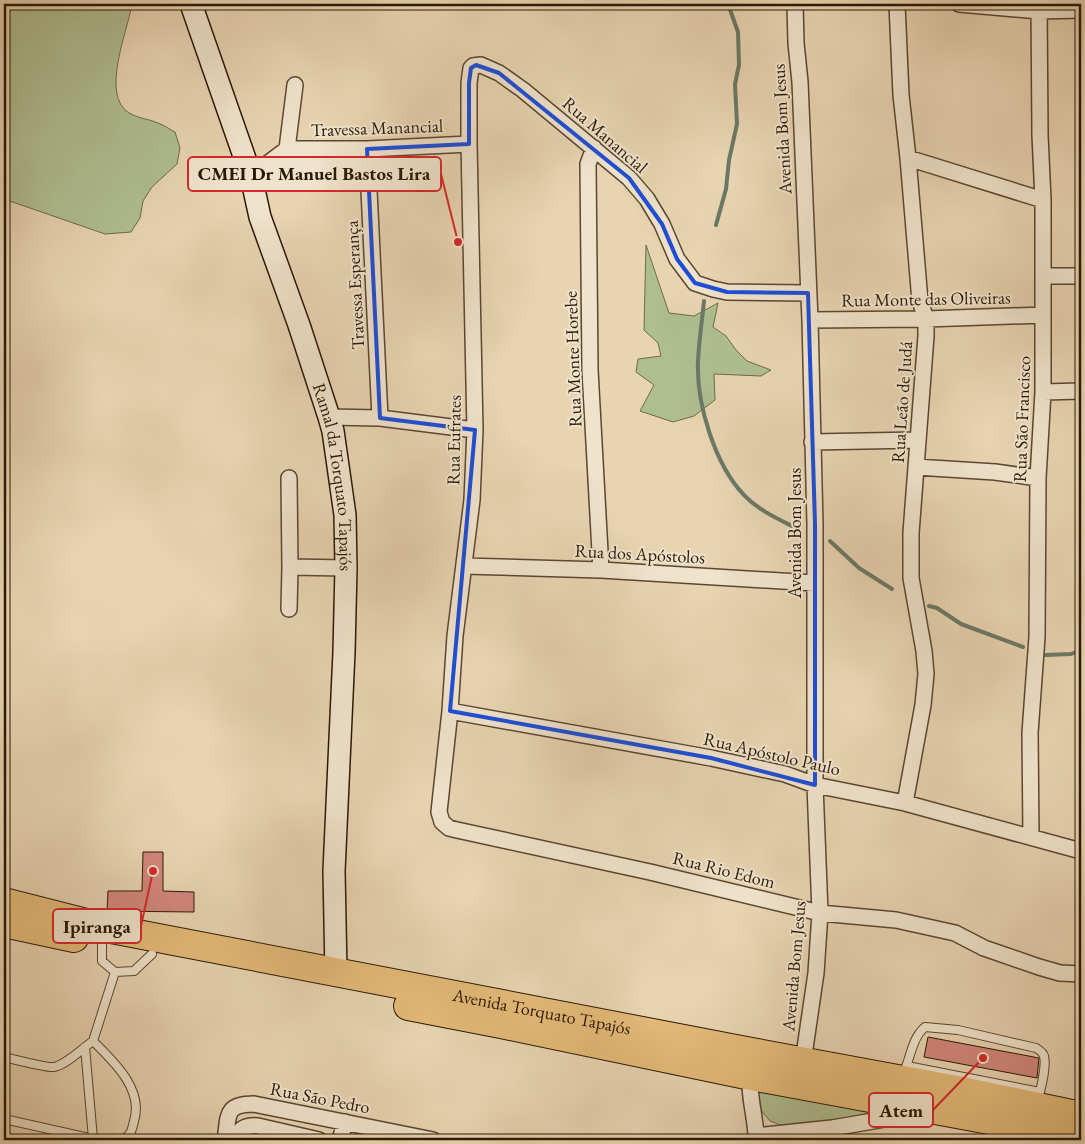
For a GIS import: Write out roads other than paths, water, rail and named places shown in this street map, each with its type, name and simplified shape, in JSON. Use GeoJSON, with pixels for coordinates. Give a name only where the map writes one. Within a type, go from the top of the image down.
{"type":"FeatureCollection","features":[{"type":"Feature","properties":{"kind":"highway","name":"Avenida Torquato Tapajós"},"geometry":{"type":"LineString","coordinates":[[4,902],[106,928],[336,973],[791,1059],[904,1073],[957,1090],[1038,1100],[1080,1133]]}},
{"type":"Feature","properties":{"kind":"highway","name":"Avenida Torquato Tapajós"},"geometry":{"type":"LineString","coordinates":[[4,923],[751,1076],[935,1110],[1080,1133]]}},
{"type":"Feature","properties":{"kind":"street","name":"Ramal da Torquato Tapajós"},"geometry":{"type":"LineString","coordinates":[[191,4],[251,176],[260,217],[299,325],[329,417],[340,476],[345,515],[346,568],[345,643],[334,871],[336,973]]}},
{"type":"Feature","properties":{"kind":"street","name":"Avenida Bom Jesus"},"geometry":{"type":"LineString","coordinates":[[791,1059],[816,973],[820,913],[815,785],[815,524],[810,320],[795,4]]}},
{"type":"Feature","properties":{"kind":"street","name":"Rua Leão de Judá"},"geometry":{"type":"LineString","coordinates":[[897,4],[901,95],[920,301],[926,319],[911,533],[911,578],[924,651],[926,674],[923,705],[905,803]]}},
{"type":"Feature","properties":{"kind":"street"},"geometry":{"type":"LineString","coordinates":[[959,4],[1081,10]]}},
{"type":"Feature","properties":{"kind":"street","name":"Rua São Francisco"},"geometry":{"type":"LineString","coordinates":[[1031,836],[1030,733],[1037,637],[1038,478],[1044,392],[1039,8]]}},
{"type":"Feature","properties":{"kind":"street","name":"Rua Manancial"},"geometry":{"type":"LineString","coordinates":[[469,83],[470,72],[473,66],[486,66],[499,73],[523,90],[629,178],[647,199],[662,224],[677,259],[695,283],[727,292],[808,293]]}},
{"type":"Feature","properties":{"kind":"street","name":"Rua Eufrates"},"geometry":{"type":"LineString","coordinates":[[440,795],[450,711],[455,636],[472,500],[476,430],[469,83]]}},
{"type":"Feature","properties":{"kind":"street","name":"Travessa Manancial"},"geometry":{"type":"LineString","coordinates":[[286,149],[295,85]]}},
{"type":"Feature","properties":{"kind":"street","name":"Travessa Manancial"},"geometry":{"type":"LineString","coordinates":[[251,176],[286,149],[367,149],[469,144]]}},
{"type":"Feature","properties":{"kind":"street","name":"Rua Monte Horebe"},"geometry":{"type":"LineString","coordinates":[[594,148],[588,164],[590,370],[601,570]]}},
{"type":"Feature","properties":{"kind":"street","name":"Travessa Esperança"},"geometry":{"type":"LineString","coordinates":[[367,149],[380,418]]}},
{"type":"Feature","properties":{"kind":"street"},"geometry":{"type":"LineString","coordinates":[[908,158],[1043,200]]}},
{"type":"Feature","properties":{"kind":"street"},"geometry":{"type":"LineString","coordinates":[[1043,276],[1081,276]]}},
{"type":"Feature","properties":{"kind":"street","name":"Rua Monte das Oliveiras"},"geometry":{"type":"LineString","coordinates":[[810,320],[1043,315]]}},
{"type":"Feature","properties":{"kind":"street"},"geometry":{"type":"LineString","coordinates":[[1044,392],[1081,391]]}},
{"type":"Feature","properties":{"kind":"street"},"geometry":{"type":"LineString","coordinates":[[329,417],[380,418],[476,430]]}},
{"type":"Feature","properties":{"kind":"street"},"geometry":{"type":"LineString","coordinates":[[812,442],[917,440]]}},
{"type":"Feature","properties":{"kind":"street"},"geometry":{"type":"LineString","coordinates":[[916,467],[995,472],[1038,478]]}},
{"type":"Feature","properties":{"kind":"street"},"geometry":{"type":"LineString","coordinates":[[289,478],[289,609]]}},
{"type":"Feature","properties":{"kind":"street"},"geometry":{"type":"LineString","coordinates":[[290,566],[346,568]]}},
{"type":"Feature","properties":{"kind":"street","name":"Rua dos Apóstolos"},"geometry":{"type":"LineString","coordinates":[[464,566],[601,570],[814,583]]}},
{"type":"Feature","properties":{"kind":"street","name":"Rua Apóstolo Paulo"},"geometry":{"type":"LineString","coordinates":[[450,711],[711,758],[784,774],[815,785],[905,803],[1081,851]]}},
{"type":"Feature","properties":{"kind":"street","name":"Rua Rio Edom"},"geometry":{"type":"LineString","coordinates":[[440,795],[439,812],[442,822],[448,828],[650,872],[820,913],[896,920],[955,933],[984,948],[1039,967],[1060,973],[1081,974]]}},
{"type":"Feature","properties":{"kind":"street"},"geometry":{"type":"LineString","coordinates":[[791,1059],[758,1064],[751,1076],[750,1083],[756,1123],[756,1138],[902,1118],[935,1110]]}},
{"type":"Feature","properties":{"kind":"street","name":"Rua São Pedro"},"geometry":{"type":"LineString","coordinates":[[231,1139],[229,1113],[233,1107],[238,1105],[254,1104],[433,1140]]}},
{"type":"Feature","properties":{"kind":"street"},"geometry":{"type":"LineString","coordinates":[[340,1140],[345,1122]]}},
{"type":"Feature","properties":{"kind":"street","name":"Rua São Pedro"},"geometry":{"type":"LineString","coordinates":[[231,1139],[240,1130],[249,1125],[318,1140]]}},
{"type":"Feature","properties":{"kind":"lane"},"geometry":{"type":"LineString","coordinates":[[102,944],[102,961],[115,972],[134,971],[152,954]]}},
{"type":"Feature","properties":{"kind":"lane"},"geometry":{"type":"LineString","coordinates":[[4,1058],[54,1067],[85,1047],[93,1040],[115,972]]}},
{"type":"Feature","properties":{"kind":"lane"},"geometry":{"type":"LineString","coordinates":[[904,1073],[918,1033],[926,1027],[958,1030],[1041,1050],[1044,1055],[1043,1073],[1038,1100]]}},
{"type":"Feature","properties":{"kind":"lane"},"geometry":{"type":"LineString","coordinates":[[93,1040],[112,1060],[131,1086],[136,1113],[130,1135],[123,1140]]}},
{"type":"Feature","properties":{"kind":"lane"},"geometry":{"type":"LineString","coordinates":[[4,1119],[96,1140],[85,1047]]}},
{"type":"Feature","properties":{"kind":"waterway"},"geometry":{"type":"LineString","coordinates":[[716,225],[726,189],[729,160],[737,124],[735,84],[739,65],[738,32],[728,4]]}},
{"type":"Feature","properties":{"kind":"waterway"},"geometry":{"type":"LineString","coordinates":[[704,301],[698,354],[698,378],[704,414],[716,450],[724,467],[744,495],[761,509],[792,526]]}},
{"type":"Feature","properties":{"kind":"waterway"},"geometry":{"type":"LineString","coordinates":[[830,541],[859,568],[892,589]]}},
{"type":"Feature","properties":{"kind":"waterway"},"geometry":{"type":"LineString","coordinates":[[929,606],[937,608],[961,624],[1023,647]]}},
{"type":"Feature","properties":{"kind":"waterway"},"geometry":{"type":"LineString","coordinates":[[1045,655],[1071,654],[1081,650]]}},
{"type":"Feature","properties":{"kind":"place","name":"CMEI Dr Manuel Bastos Lira"},"geometry":{"type":"Point","coordinates":[458,242]}},
{"type":"Feature","properties":{"kind":"place","name":"Ipiranga"},"geometry":{"type":"Point","coordinates":[153,871]}},
{"type":"Feature","properties":{"kind":"place","name":"Atem"},"geometry":{"type":"Point","coordinates":[983,1058]}}]}
